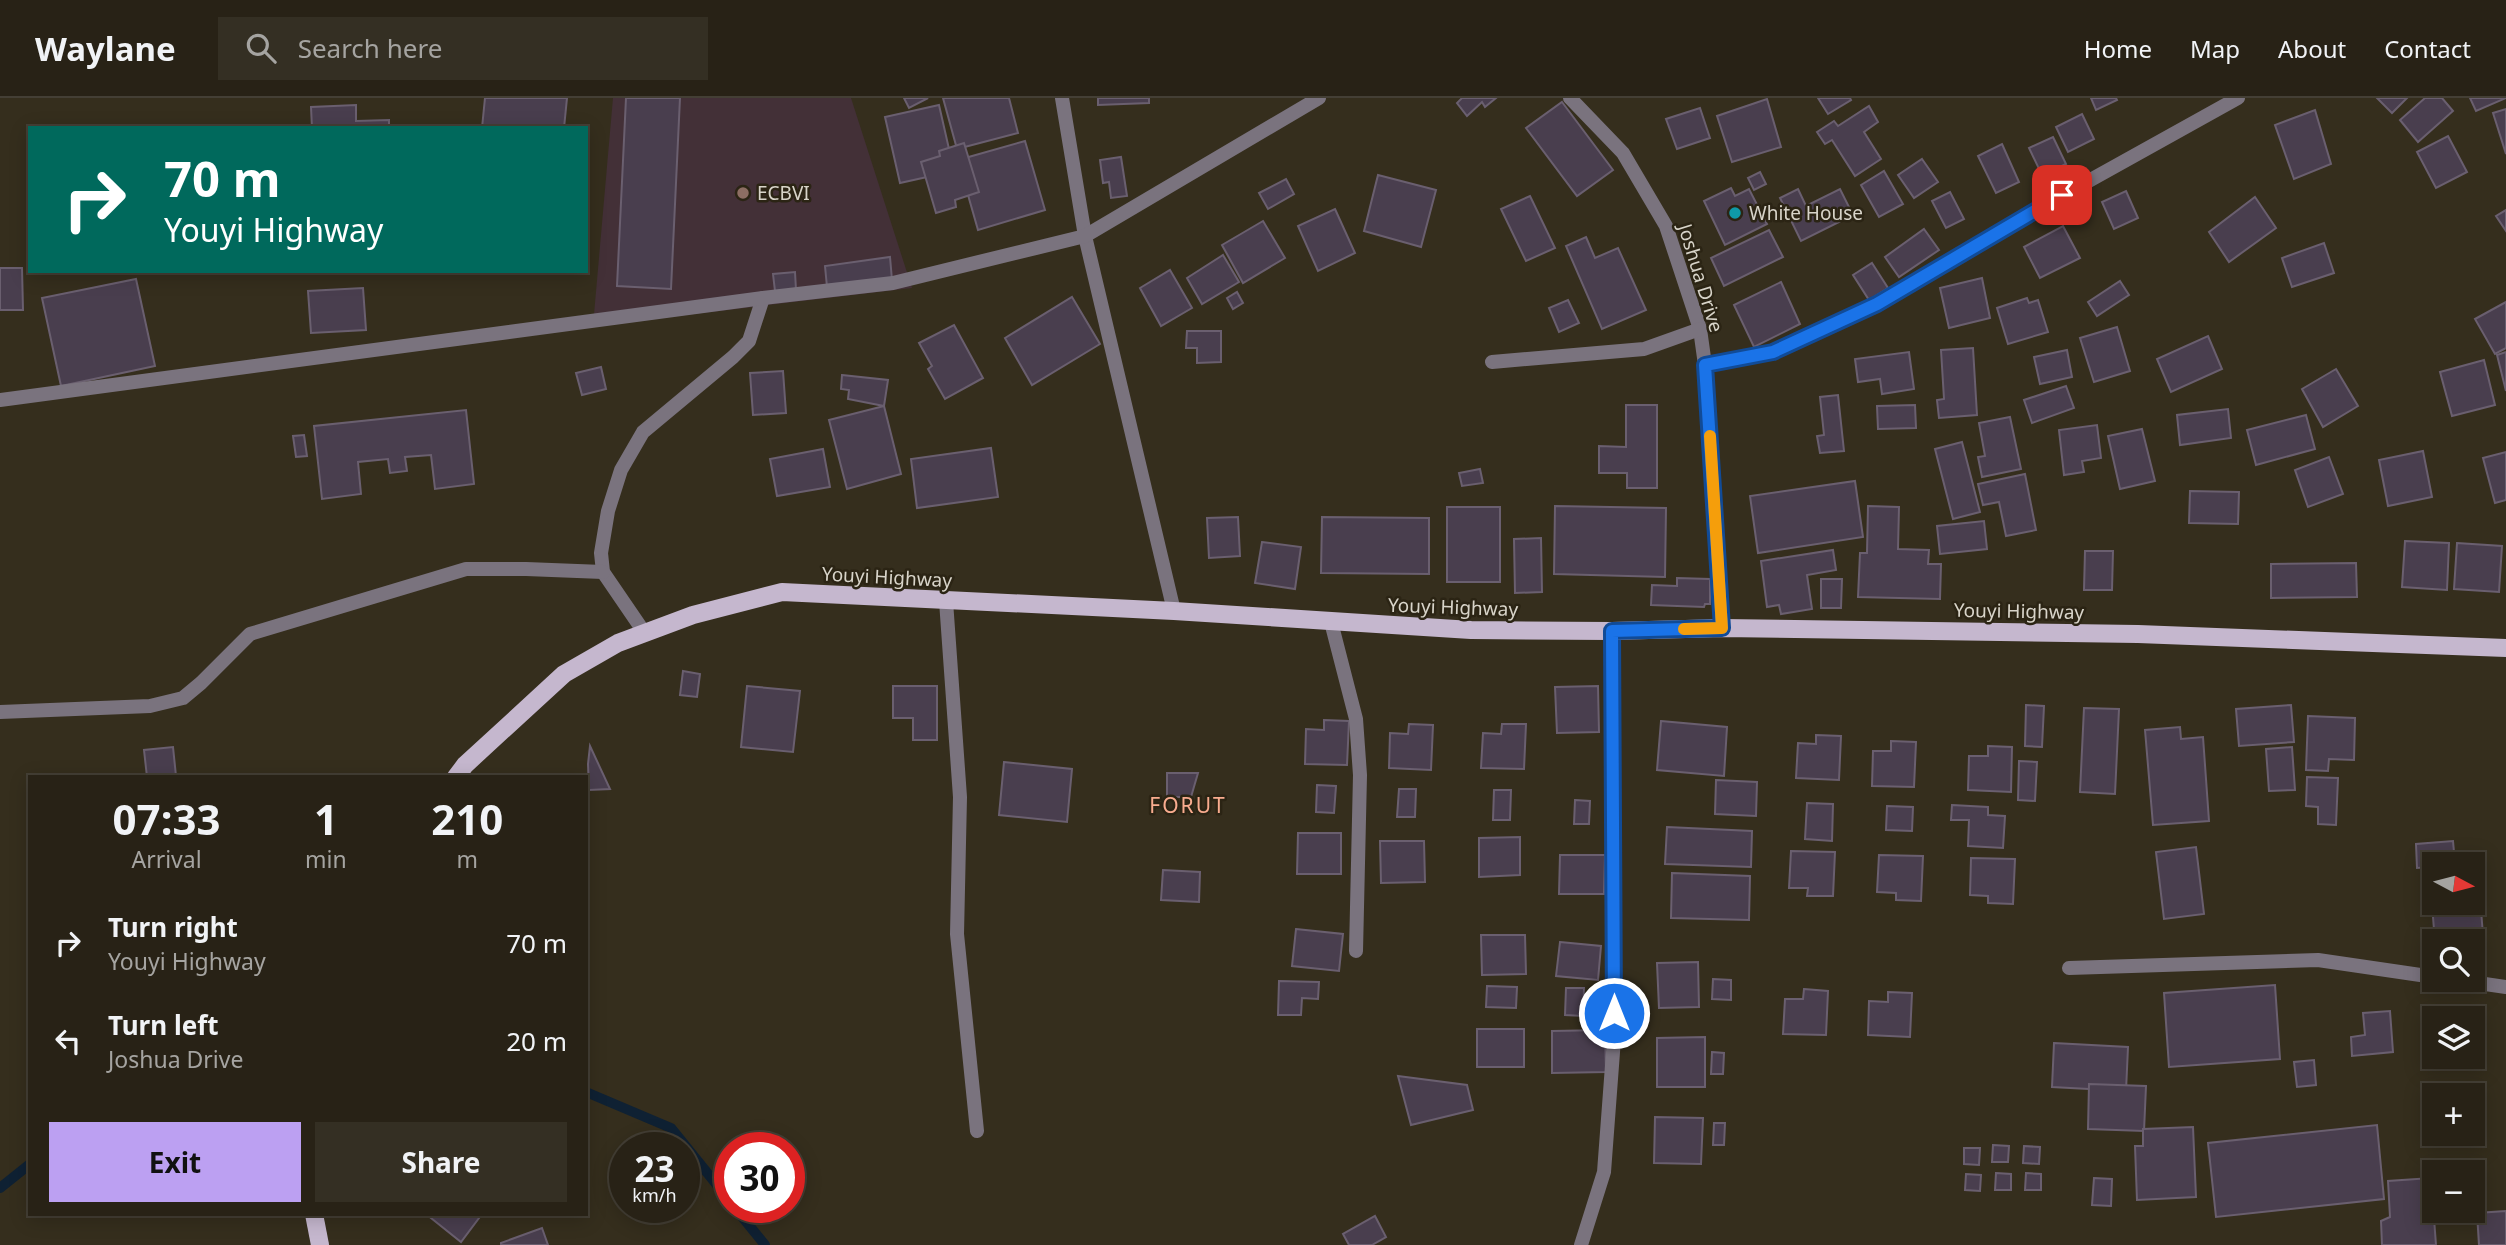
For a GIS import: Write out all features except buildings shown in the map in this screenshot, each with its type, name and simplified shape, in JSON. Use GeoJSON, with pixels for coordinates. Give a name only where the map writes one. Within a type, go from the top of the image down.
{"type":"FeatureCollection","features":[{"type":"Feature","properties":{"kind":"main road","name":"Youyi Highway"},"geometry":{"type":"LineString","coordinates":[[458,775],[564,674],[618,643],[693,615],[782,592],[1174,611],[1471,630],[1612,631],[1722,628],[2138,634],[2506,648]]}},
{"type":"Feature","properties":{"kind":"main road"},"geometry":{"type":"LineString","coordinates":[[314,1220],[320,1245]]}},
{"type":"Feature","properties":{"kind":"street"},"geometry":{"type":"LineString","coordinates":[[1062,98],[1086,236],[1174,611]]}},
{"type":"Feature","properties":{"kind":"street"},"geometry":{"type":"LineString","coordinates":[[0,400],[893,283],[1086,236],[1319,98]]}},
{"type":"Feature","properties":{"kind":"street","name":"Joshua Drive"},"geometry":{"type":"LineString","coordinates":[[1570,98],[1623,153],[1666,226],[1700,329],[1705,365],[1722,628]]}},
{"type":"Feature","properties":{"kind":"street"},"geometry":{"type":"LineString","coordinates":[[1705,365],[1773,352],[1877,304],[1995,233],[2238,98]]}},
{"type":"Feature","properties":{"kind":"street"},"geometry":{"type":"LineString","coordinates":[[645,632],[603,572],[601,553],[608,511],[621,470],[643,432],[749,341],[763,298]]}},
{"type":"Feature","properties":{"kind":"street"},"geometry":{"type":"LineString","coordinates":[[1492,362],[1644,349],[1700,329]]}},
{"type":"Feature","properties":{"kind":"street"},"geometry":{"type":"LineString","coordinates":[[0,712],[150,706],[183,698],[250,634],[466,569],[603,572]]}},
{"type":"Feature","properties":{"kind":"street"},"geometry":{"type":"LineString","coordinates":[[946,601],[960,797],[957,934],[977,1131]]}},
{"type":"Feature","properties":{"kind":"street"},"geometry":{"type":"LineString","coordinates":[[1331,622],[1356,719],[1360,775],[1356,951]]}},
{"type":"Feature","properties":{"kind":"street"},"geometry":{"type":"LineString","coordinates":[[1580,1245],[1604,1172],[1614,1039],[1612,631]]}},
{"type":"Feature","properties":{"kind":"street"},"geometry":{"type":"LineString","coordinates":[[2069,968],[2318,960],[2422,975]]}},
{"type":"Feature","properties":{"kind":"street"},"geometry":{"type":"LineString","coordinates":[[2485,984],[2506,987]]}},
{"type":"Feature","properties":{"kind":"shaded area","name":"ECBVI"},"geometry":{"type":"Polygon","coordinates":[[[613,98],[851,98],[912,288],[593,326],[613,98]]]}},
{"type":"Feature","properties":{"kind":"waterway"},"geometry":{"type":"LineString","coordinates":[[588,1093],[671,1128],[714,1181]]}},
{"type":"Feature","properties":{"kind":"waterway"},"geometry":{"type":"LineString","coordinates":[[0,1188],[28,1166]]}},
{"type":"Feature","properties":{"kind":"waterway"},"geometry":{"type":"LineString","coordinates":[[747,1223],[765,1245]]}},
{"type":"Feature","properties":{"kind":"slow traffic"},"geometry":{"type":"LineString","coordinates":[[1684,629],[1722,628],[1710,436]]}},
{"type":"Feature","properties":{"kind":"place","name":"ECBVI"},"geometry":{"type":"Point","coordinates":[743,193]}},
{"type":"Feature","properties":{"kind":"place","name":"White House"},"geometry":{"type":"Point","coordinates":[1735,213]}},
{"type":"Feature","properties":{"kind":"district","name":"FORUT"},"geometry":{"type":"Point","coordinates":[1188,806]}},
{"type":"Feature","properties":{"kind":"route"},"geometry":{"type":"LineString","coordinates":[[1614,1013],[1612,631],[1722,628],[1705,365],[1773,352],[1877,304],[2062,195]]}}]}
